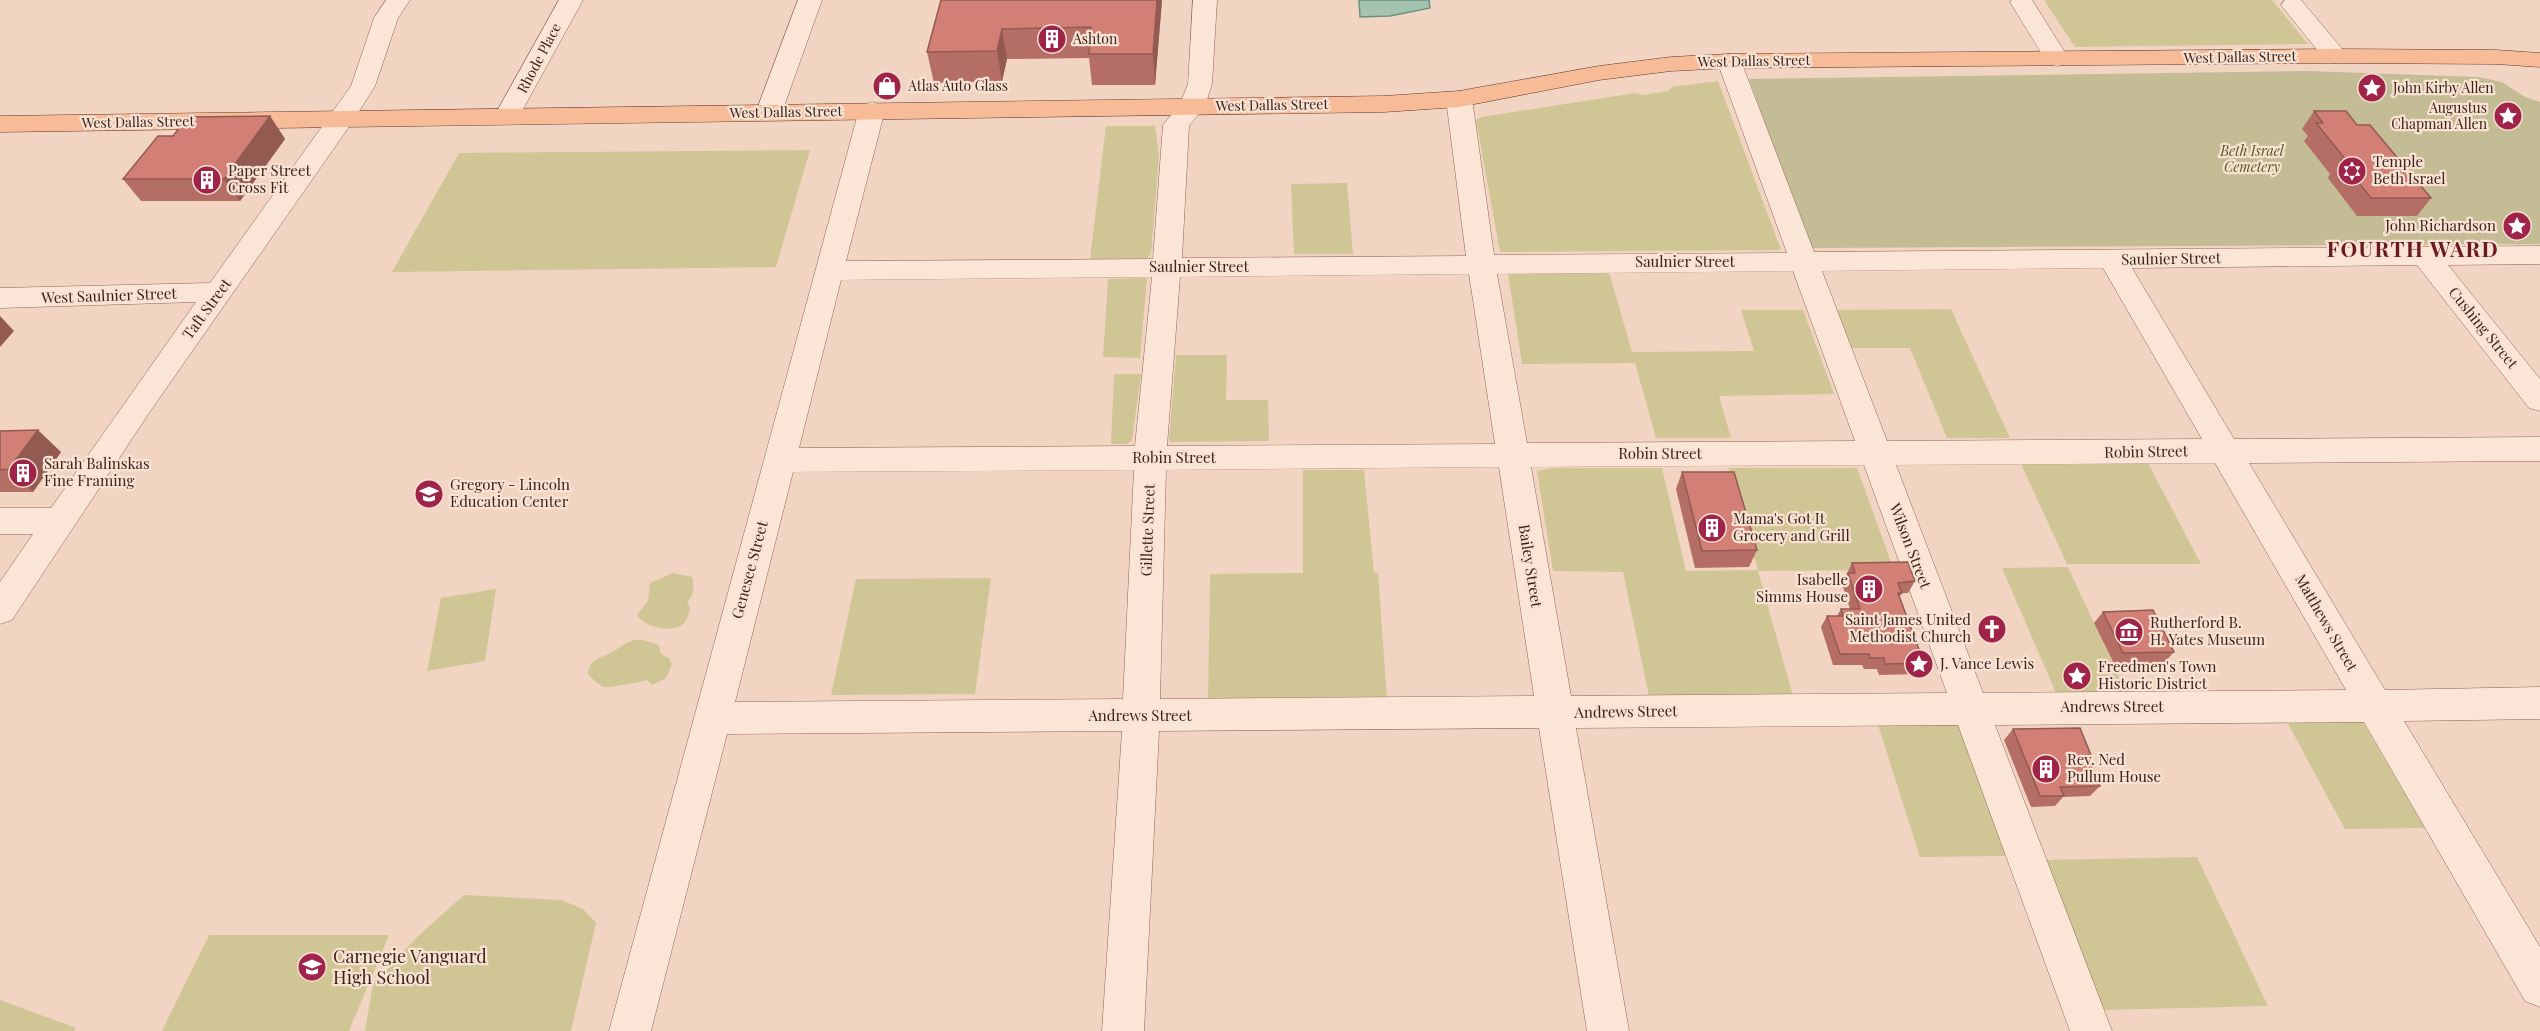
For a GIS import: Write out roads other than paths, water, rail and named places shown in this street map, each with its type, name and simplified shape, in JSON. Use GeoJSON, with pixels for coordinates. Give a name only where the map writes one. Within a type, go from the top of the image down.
{"type":"FeatureCollection","features":[{"type":"Feature","properties":{"kind":"main road","name":"West Dallas Street"},"geometry":{"type":"LineString","coordinates":[[0,124],[1384,104],[1459,99],[1599,73],[1671,64],[1729,61],[2335,56],[2496,57],[2540,60]]}},
{"type":"Feature","properties":{"kind":"street","name":"Taft Street"},"geometry":{"type":"LineString","coordinates":[[0,610],[219,292],[342,119],[363,86],[386,18],[398,0]]}},
{"type":"Feature","properties":{"kind":"street","name":"Rhode Place"},"geometry":{"type":"LineString","coordinates":[[508,115],[570,0]]}},
{"type":"Feature","properties":{"kind":"street"},"geometry":{"type":"LineString","coordinates":[[769,112],[810,0]]}},
{"type":"Feature","properties":{"kind":"street","name":"Gillette Street"},"geometry":{"type":"LineString","coordinates":[[1123,1031],[1141,716],[1150,458],[1167,267],[1176,125],[1192,106],[1200,84],[1205,0]]}},
{"type":"Feature","properties":{"kind":"street"},"geometry":{"type":"LineString","coordinates":[[2022,2],[2057,59]]}},
{"type":"Feature","properties":{"kind":"street"},"geometry":{"type":"LineString","coordinates":[[2293,5],[2335,56]]}},
{"type":"Feature","properties":{"kind":"street","name":"Wilson Street"},"geometry":{"type":"LineString","coordinates":[[1729,61],[2091,1031]]}},
{"type":"Feature","properties":{"kind":"street","name":"Bailey Street"},"geometry":{"type":"LineString","coordinates":[[1459,99],[1481,263],[1608,1031]]}},
{"type":"Feature","properties":{"kind":"street","name":"Genesee Street"},"geometry":{"type":"LineString","coordinates":[[630,1031],[872,110]]}},
{"type":"Feature","properties":{"kind":"street","name":"Saulnier Street"},"geometry":{"type":"LineString","coordinates":[[829,271],[1481,263],[2540,255]]}},
{"type":"Feature","properties":{"kind":"street","name":"Cushing Street"},"geometry":{"type":"LineString","coordinates":[[2425,256],[2540,400]]}},
{"type":"Feature","properties":{"kind":"street","name":"Matthews Street"},"geometry":{"type":"LineString","coordinates":[[2112,259],[2540,986]]}},
{"type":"Feature","properties":{"kind":"street","name":"West Saulnier Street"},"geometry":{"type":"LineString","coordinates":[[0,298],[219,292]]}},
{"type":"Feature","properties":{"kind":"street","name":"Robin Street"},"geometry":{"type":"LineString","coordinates":[[779,460],[2540,449]]}},
{"type":"Feature","properties":{"kind":"street"},"geometry":{"type":"LineString","coordinates":[[0,521],[60,521]]}},
{"type":"Feature","properties":{"kind":"street","name":"Andrews Street"},"geometry":{"type":"LineString","coordinates":[[711,718],[1554,713],[2540,703]]}},
{"type":"Feature","properties":{"kind":"place","name":"Ashton"},"geometry":{"type":"Point","coordinates":[1052,39]}},
{"type":"Feature","properties":{"kind":"place","name":"Atlas Auto Glass"},"geometry":{"type":"Point","coordinates":[887,86]}},
{"type":"Feature","properties":{"kind":"place","name":"John Kirby Allen"},"geometry":{"type":"Point","coordinates":[2372,88]}},
{"type":"Feature","properties":{"kind":"place","name":"Augustus Chapman Allen"},"geometry":{"type":"Point","coordinates":[2508,116]}},
{"type":"Feature","properties":{"kind":"place","name":"Temple Beth Israel"},"geometry":{"type":"Point","coordinates":[2352,171]}},
{"type":"Feature","properties":{"kind":"place","name":"Paper Street Cross Fit"},"geometry":{"type":"Point","coordinates":[207,180]}},
{"type":"Feature","properties":{"kind":"place","name":"John Richardson"},"geometry":{"type":"Point","coordinates":[2517,226]}},
{"type":"Feature","properties":{"kind":"place","name":"Sarah Balinskas Fine Framing"},"geometry":{"type":"Point","coordinates":[23,473]}},
{"type":"Feature","properties":{"kind":"place","name":"Gregory - Lincoln Education Center"},"geometry":{"type":"Point","coordinates":[429,494]}},
{"type":"Feature","properties":{"kind":"place","name":"Mama's Got It Grocery and Grill"},"geometry":{"type":"Point","coordinates":[1712,528]}},
{"type":"Feature","properties":{"kind":"place","name":"Isabelle Simms House"},"geometry":{"type":"Point","coordinates":[1869,589]}},
{"type":"Feature","properties":{"kind":"place","name":"Saint James United Methodist Church"},"geometry":{"type":"Point","coordinates":[1992,629]}},
{"type":"Feature","properties":{"kind":"place","name":"Rutherford B. H. Yates Museum"},"geometry":{"type":"Point","coordinates":[2129,632]}},
{"type":"Feature","properties":{"kind":"place","name":"J. Vance Lewis"},"geometry":{"type":"Point","coordinates":[1919,664]}},
{"type":"Feature","properties":{"kind":"place","name":"Freedmen's Town Historic District"},"geometry":{"type":"Point","coordinates":[2077,676]}},
{"type":"Feature","properties":{"kind":"place","name":"Rev. Ned Pullum House"},"geometry":{"type":"Point","coordinates":[2046,769]}},
{"type":"Feature","properties":{"kind":"place","name":"Carnegie Vanguard High School"},"geometry":{"type":"Point","coordinates":[312,967]}},
{"type":"Feature","properties":{"kind":"district","name":"FOURTH WARD"},"geometry":{"type":"Point","coordinates":[2413,250]}},
{"type":"Feature","properties":{"kind":"park label","name":"Beth Israel Cemetery"},"geometry":{"type":"Point","coordinates":[2252,160]}}]}
